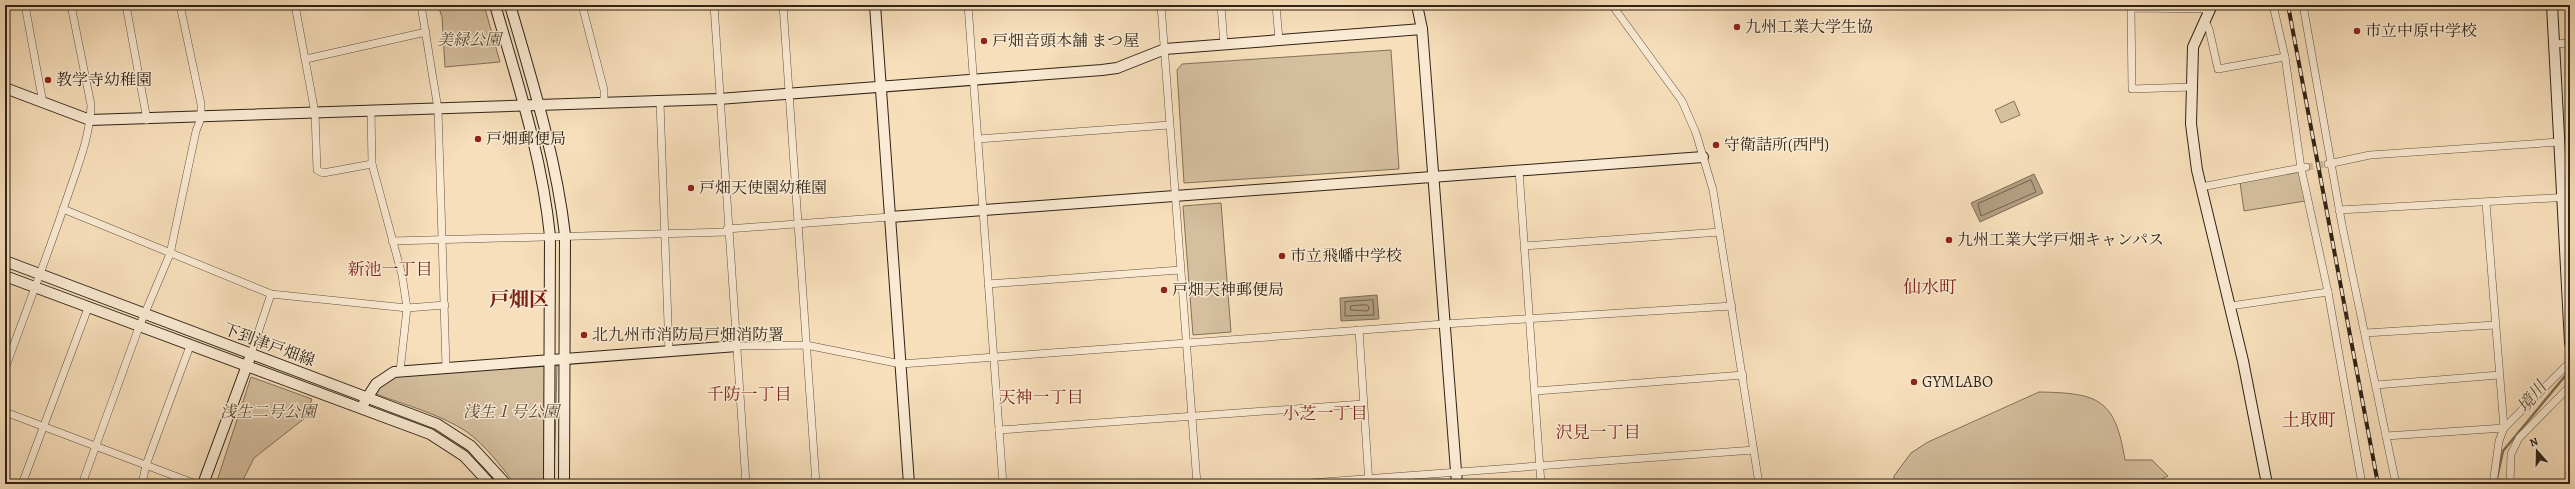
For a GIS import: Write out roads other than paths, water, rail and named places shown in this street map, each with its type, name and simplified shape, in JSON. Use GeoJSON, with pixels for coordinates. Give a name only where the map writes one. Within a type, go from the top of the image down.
{"type":"FeatureCollection","features":[{"type":"Feature","properties":{"kind":"street"},"geometry":{"type":"LineString","coordinates":[[25,5],[43,103]]}},
{"type":"Feature","properties":{"kind":"street"},"geometry":{"type":"LineString","coordinates":[[5,369],[88,136],[91,105],[71,5]]}},
{"type":"Feature","properties":{"kind":"street"},"geometry":{"type":"LineString","coordinates":[[126,5],[146,120]]}},
{"type":"Feature","properties":{"kind":"street"},"geometry":{"type":"LineString","coordinates":[[82,484],[144,315],[170,254],[196,132],[201,118],[201,104],[180,5]]}},
{"type":"Feature","properties":{"kind":"street"},"geometry":{"type":"LineString","coordinates":[[295,5],[315,113],[317,170],[323,173],[372,164]]}},
{"type":"Feature","properties":{"kind":"street"},"geometry":{"type":"LineString","coordinates":[[421,5],[438,109],[446,366]]}},
{"type":"Feature","properties":{"kind":"street"},"geometry":{"type":"LineString","coordinates":[[495,5],[540,163],[550,236],[549,484]]}},
{"type":"Feature","properties":{"kind":"street"},"geometry":{"type":"LineString","coordinates":[[510,5],[553,160],[565,235],[566,359],[564,484]]}},
{"type":"Feature","properties":{"kind":"street"},"geometry":{"type":"LineString","coordinates":[[582,5],[604,90],[604,103]]}},
{"type":"Feature","properties":{"kind":"street"},"geometry":{"type":"LineString","coordinates":[[714,5],[727,230],[737,346],[746,484]]}},
{"type":"Feature","properties":{"kind":"street"},"geometry":{"type":"LineString","coordinates":[[783,5],[816,484]]}},
{"type":"Feature","properties":{"kind":"street"},"geometry":{"type":"LineString","coordinates":[[875,5],[909,484]]}},
{"type":"Feature","properties":{"kind":"street"},"geometry":{"type":"LineString","coordinates":[[968,5],[1003,484]]}},
{"type":"Feature","properties":{"kind":"street"},"geometry":{"type":"LineString","coordinates":[[1161,5],[1174,196],[1197,484]]}},
{"type":"Feature","properties":{"kind":"street"},"geometry":{"type":"LineString","coordinates":[[1221,5],[1224,45]]}},
{"type":"Feature","properties":{"kind":"street"},"geometry":{"type":"LineString","coordinates":[[1276,5],[1279,40]]}},
{"type":"Feature","properties":{"kind":"street"},"geometry":{"type":"LineString","coordinates":[[1417,5],[1422,29],[1456,484]]}},
{"type":"Feature","properties":{"kind":"street"},"geometry":{"type":"LineString","coordinates":[[1612,5],[1682,101],[1703,156],[1713,190],[1760,484]]}},
{"type":"Feature","properties":{"kind":"street"},"geometry":{"type":"LineString","coordinates":[[2273,5],[2285,57],[2303,168],[2328,292],[2362,484]]}},
{"type":"Feature","properties":{"kind":"street"},"geometry":{"type":"LineString","coordinates":[[2303,5],[2330,164],[2396,484]]}},
{"type":"Feature","properties":{"kind":"street"},"geometry":{"type":"LineString","coordinates":[[2552,5],[2559,142],[2566,197],[2570,343]]}},
{"type":"Feature","properties":{"kind":"street"},"geometry":{"type":"LineString","coordinates":[[2191,86],[2132,89],[2131,8],[2211,7],[2193,48],[2191,124],[2201,187],[2230,306],[2267,484]]}},
{"type":"Feature","properties":{"kind":"street"},"geometry":{"type":"LineString","coordinates":[[2204,20],[2218,69],[2285,57]]}},
{"type":"Feature","properties":{"kind":"street"},"geometry":{"type":"LineString","coordinates":[[5,88],[90,120],[146,120],[719,100],[1117,68],[1165,49],[1422,29]]}},
{"type":"Feature","properties":{"kind":"street"},"geometry":{"type":"LineString","coordinates":[[306,59],[426,32]]}},
{"type":"Feature","properties":{"kind":"street"},"geometry":{"type":"LineString","coordinates":[[2554,44],[2570,43]]}},
{"type":"Feature","properties":{"kind":"street"},"geometry":{"type":"LineString","coordinates":[[660,102],[669,351]]}},
{"type":"Feature","properties":{"kind":"street"},"geometry":{"type":"LineString","coordinates":[[371,111],[372,164],[402,275],[407,308],[400,371]]}},
{"type":"Feature","properties":{"kind":"street"},"geometry":{"type":"LineString","coordinates":[[978,139],[1169,125]]}},
{"type":"Feature","properties":{"kind":"street"},"geometry":{"type":"LineString","coordinates":[[2330,164],[2370,155],[2559,142]]}},
{"type":"Feature","properties":{"kind":"street"},"geometry":{"type":"LineString","coordinates":[[392,240],[442,241],[565,235],[727,230],[798,223],[1703,156]]}},
{"type":"Feature","properties":{"kind":"street"},"geometry":{"type":"LineString","coordinates":[[2201,187],[2303,168]]}},
{"type":"Feature","properties":{"kind":"street"},"geometry":{"type":"LineString","coordinates":[[1519,170],[1542,484]]}},
{"type":"Feature","properties":{"kind":"street"},"geometry":{"type":"LineString","coordinates":[[2339,210],[2486,203],[2566,197]]}},
{"type":"Feature","properties":{"kind":"street"},"geometry":{"type":"LineString","coordinates":[[2486,203],[2504,428],[2499,442],[2493,484]]}},
{"type":"Feature","properties":{"kind":"street"},"geometry":{"type":"LineString","coordinates":[[63,209],[271,294],[407,308],[445,305]]}},
{"type":"Feature","properties":{"kind":"street"},"geometry":{"type":"LineString","coordinates":[[1524,246],[1720,232]]}},
{"type":"Feature","properties":{"kind":"street","name":"下到津戸畑線"},"geometry":{"type":"LineString","coordinates":[[5,260],[144,315],[437,424],[456,434],[471,446],[506,484]]}},
{"type":"Feature","properties":{"kind":"street"},"geometry":{"type":"LineString","coordinates":[[988,284],[1180,270]]}},
{"type":"Feature","properties":{"kind":"street","name":"下到津戸畑線"},"geometry":{"type":"LineString","coordinates":[[5,276],[430,434],[448,444],[464,456],[490,484]]}},
{"type":"Feature","properties":{"kind":"street"},"geometry":{"type":"LineString","coordinates":[[2230,306],[2328,292]]}},
{"type":"Feature","properties":{"kind":"street"},"geometry":{"type":"LineString","coordinates":[[203,484],[247,367],[271,294]]}},
{"type":"Feature","properties":{"kind":"street"},"geometry":{"type":"LineString","coordinates":[[360,409],[376,384],[394,372],[446,366],[566,359],[737,346],[806,345],[901,364],[1444,324],[1732,306]]}},
{"type":"Feature","properties":{"kind":"street"},"geometry":{"type":"LineString","coordinates":[[22,484],[42,425],[88,308]]}},
{"type":"Feature","properties":{"kind":"street"},"geometry":{"type":"LineString","coordinates":[[2365,333],[2495,325]]}},
{"type":"Feature","properties":{"kind":"street"},"geometry":{"type":"LineString","coordinates":[[1359,330],[1369,482]]}},
{"type":"Feature","properties":{"kind":"street"},"geometry":{"type":"LineString","coordinates":[[142,484],[146,466],[190,346]]}},
{"type":"Feature","properties":{"kind":"street"},"geometry":{"type":"LineString","coordinates":[[2386,436],[2504,428],[2570,362]]}},
{"type":"Feature","properties":{"kind":"street"},"geometry":{"type":"LineString","coordinates":[[2376,385],[2499,375]]}},
{"type":"Feature","properties":{"kind":"street"},"geometry":{"type":"LineString","coordinates":[[1536,391],[1743,376]]}},
{"type":"Feature","properties":{"kind":"street"},"geometry":{"type":"LineString","coordinates":[[2510,484],[2511,454],[2519,438],[2570,386]]}},
{"type":"Feature","properties":{"kind":"street"},"geometry":{"type":"LineString","coordinates":[[999,430],[1363,404]]}},
{"type":"Feature","properties":{"kind":"street"},"geometry":{"type":"LineString","coordinates":[[5,412],[42,425],[96,448],[196,484]]}},
{"type":"Feature","properties":{"kind":"street"},"geometry":{"type":"LineString","coordinates":[[1296,484],[1369,482],[1456,472],[1754,450]]}},
{"type":"Feature","properties":{"kind":"water"},"geometry":{"type":"Polygon","coordinates":[[[2034,174],[2043,193],[1980,222],[1971,203],[2034,174]]]}},
{"type":"Feature","properties":{"kind":"water"},"geometry":{"type":"Polygon","coordinates":[[[1377,295],[1379,319],[1341,321],[1340,298],[1377,295]]]}},
{"type":"Feature","properties":{"kind":"waterway","name":"境川"},"geometry":{"type":"LineString","coordinates":[[2497,478],[2503,451],[2570,370]]}},
{"type":"Feature","properties":{"kind":"tunnel"},"geometry":{"type":"LineString","coordinates":[[2306,167],[2327,164]]}},
{"type":"Feature","properties":{"kind":"railway"},"geometry":{"type":"LineString","coordinates":[[2288,5],[2378,484]]}},
{"type":"Feature","properties":{"kind":"place","name":"九州工業大学生協"},"geometry":{"type":"Point","coordinates":[1737,27]}},
{"type":"Feature","properties":{"kind":"place","name":"市立中原中学校"},"geometry":{"type":"Point","coordinates":[2357,31]}},
{"type":"Feature","properties":{"kind":"place","name":"戸畑音頭本舗 まつ屋"},"geometry":{"type":"Point","coordinates":[984,41]}},
{"type":"Feature","properties":{"kind":"place","name":"教学寺幼稚園"},"geometry":{"type":"Point","coordinates":[48,80]}},
{"type":"Feature","properties":{"kind":"place","name":"戸畑郵便局"},"geometry":{"type":"Point","coordinates":[478,139]}},
{"type":"Feature","properties":{"kind":"place","name":"守衛詰所(西門)"},"geometry":{"type":"Point","coordinates":[1716,145]}},
{"type":"Feature","properties":{"kind":"place","name":"戸畑天使園幼稚園"},"geometry":{"type":"Point","coordinates":[691,188]}},
{"type":"Feature","properties":{"kind":"place","name":"九州工業大学戸畑キャンパス"},"geometry":{"type":"Point","coordinates":[1949,240]}},
{"type":"Feature","properties":{"kind":"place","name":"市立飛幡中学校"},"geometry":{"type":"Point","coordinates":[1282,256]}},
{"type":"Feature","properties":{"kind":"place","name":"戸畑天神郵便局"},"geometry":{"type":"Point","coordinates":[1164,290]}},
{"type":"Feature","properties":{"kind":"place","name":"北九州市消防局戸畑消防署"},"geometry":{"type":"Point","coordinates":[584,335]}},
{"type":"Feature","properties":{"kind":"place","name":"GYMLABO"},"geometry":{"type":"Point","coordinates":[1914,382]}},
{"type":"Feature","properties":{"kind":"district","name":"新池一丁目"},"geometry":{"type":"Point","coordinates":[390,269]}},
{"type":"Feature","properties":{"kind":"district","name":"仙水町"},"geometry":{"type":"Point","coordinates":[1930,287]}},
{"type":"Feature","properties":{"kind":"district","name":"戸畑区"},"geometry":{"type":"Point","coordinates":[519,299]}},
{"type":"Feature","properties":{"kind":"district","name":"千防一丁目"},"geometry":{"type":"Point","coordinates":[749,394]}},
{"type":"Feature","properties":{"kind":"district","name":"天神一丁目"},"geometry":{"type":"Point","coordinates":[1041,397]}},
{"type":"Feature","properties":{"kind":"district","name":"小芝一丁目"},"geometry":{"type":"Point","coordinates":[1325,413]}},
{"type":"Feature","properties":{"kind":"district","name":"土取町"},"geometry":{"type":"Point","coordinates":[2309,420]}},
{"type":"Feature","properties":{"kind":"district","name":"沢見一丁目"},"geometry":{"type":"Point","coordinates":[1598,432]}},
{"type":"Feature","properties":{"kind":"park label","name":"美緑公園"},"geometry":{"type":"Point","coordinates":[469,40]}},
{"type":"Feature","properties":{"kind":"park label","name":"浅生二号公園"},"geometry":{"type":"Point","coordinates":[268,412]}},
{"type":"Feature","properties":{"kind":"park label","name":"浅生１号公園"},"geometry":{"type":"Point","coordinates":[511,412]}}]}
